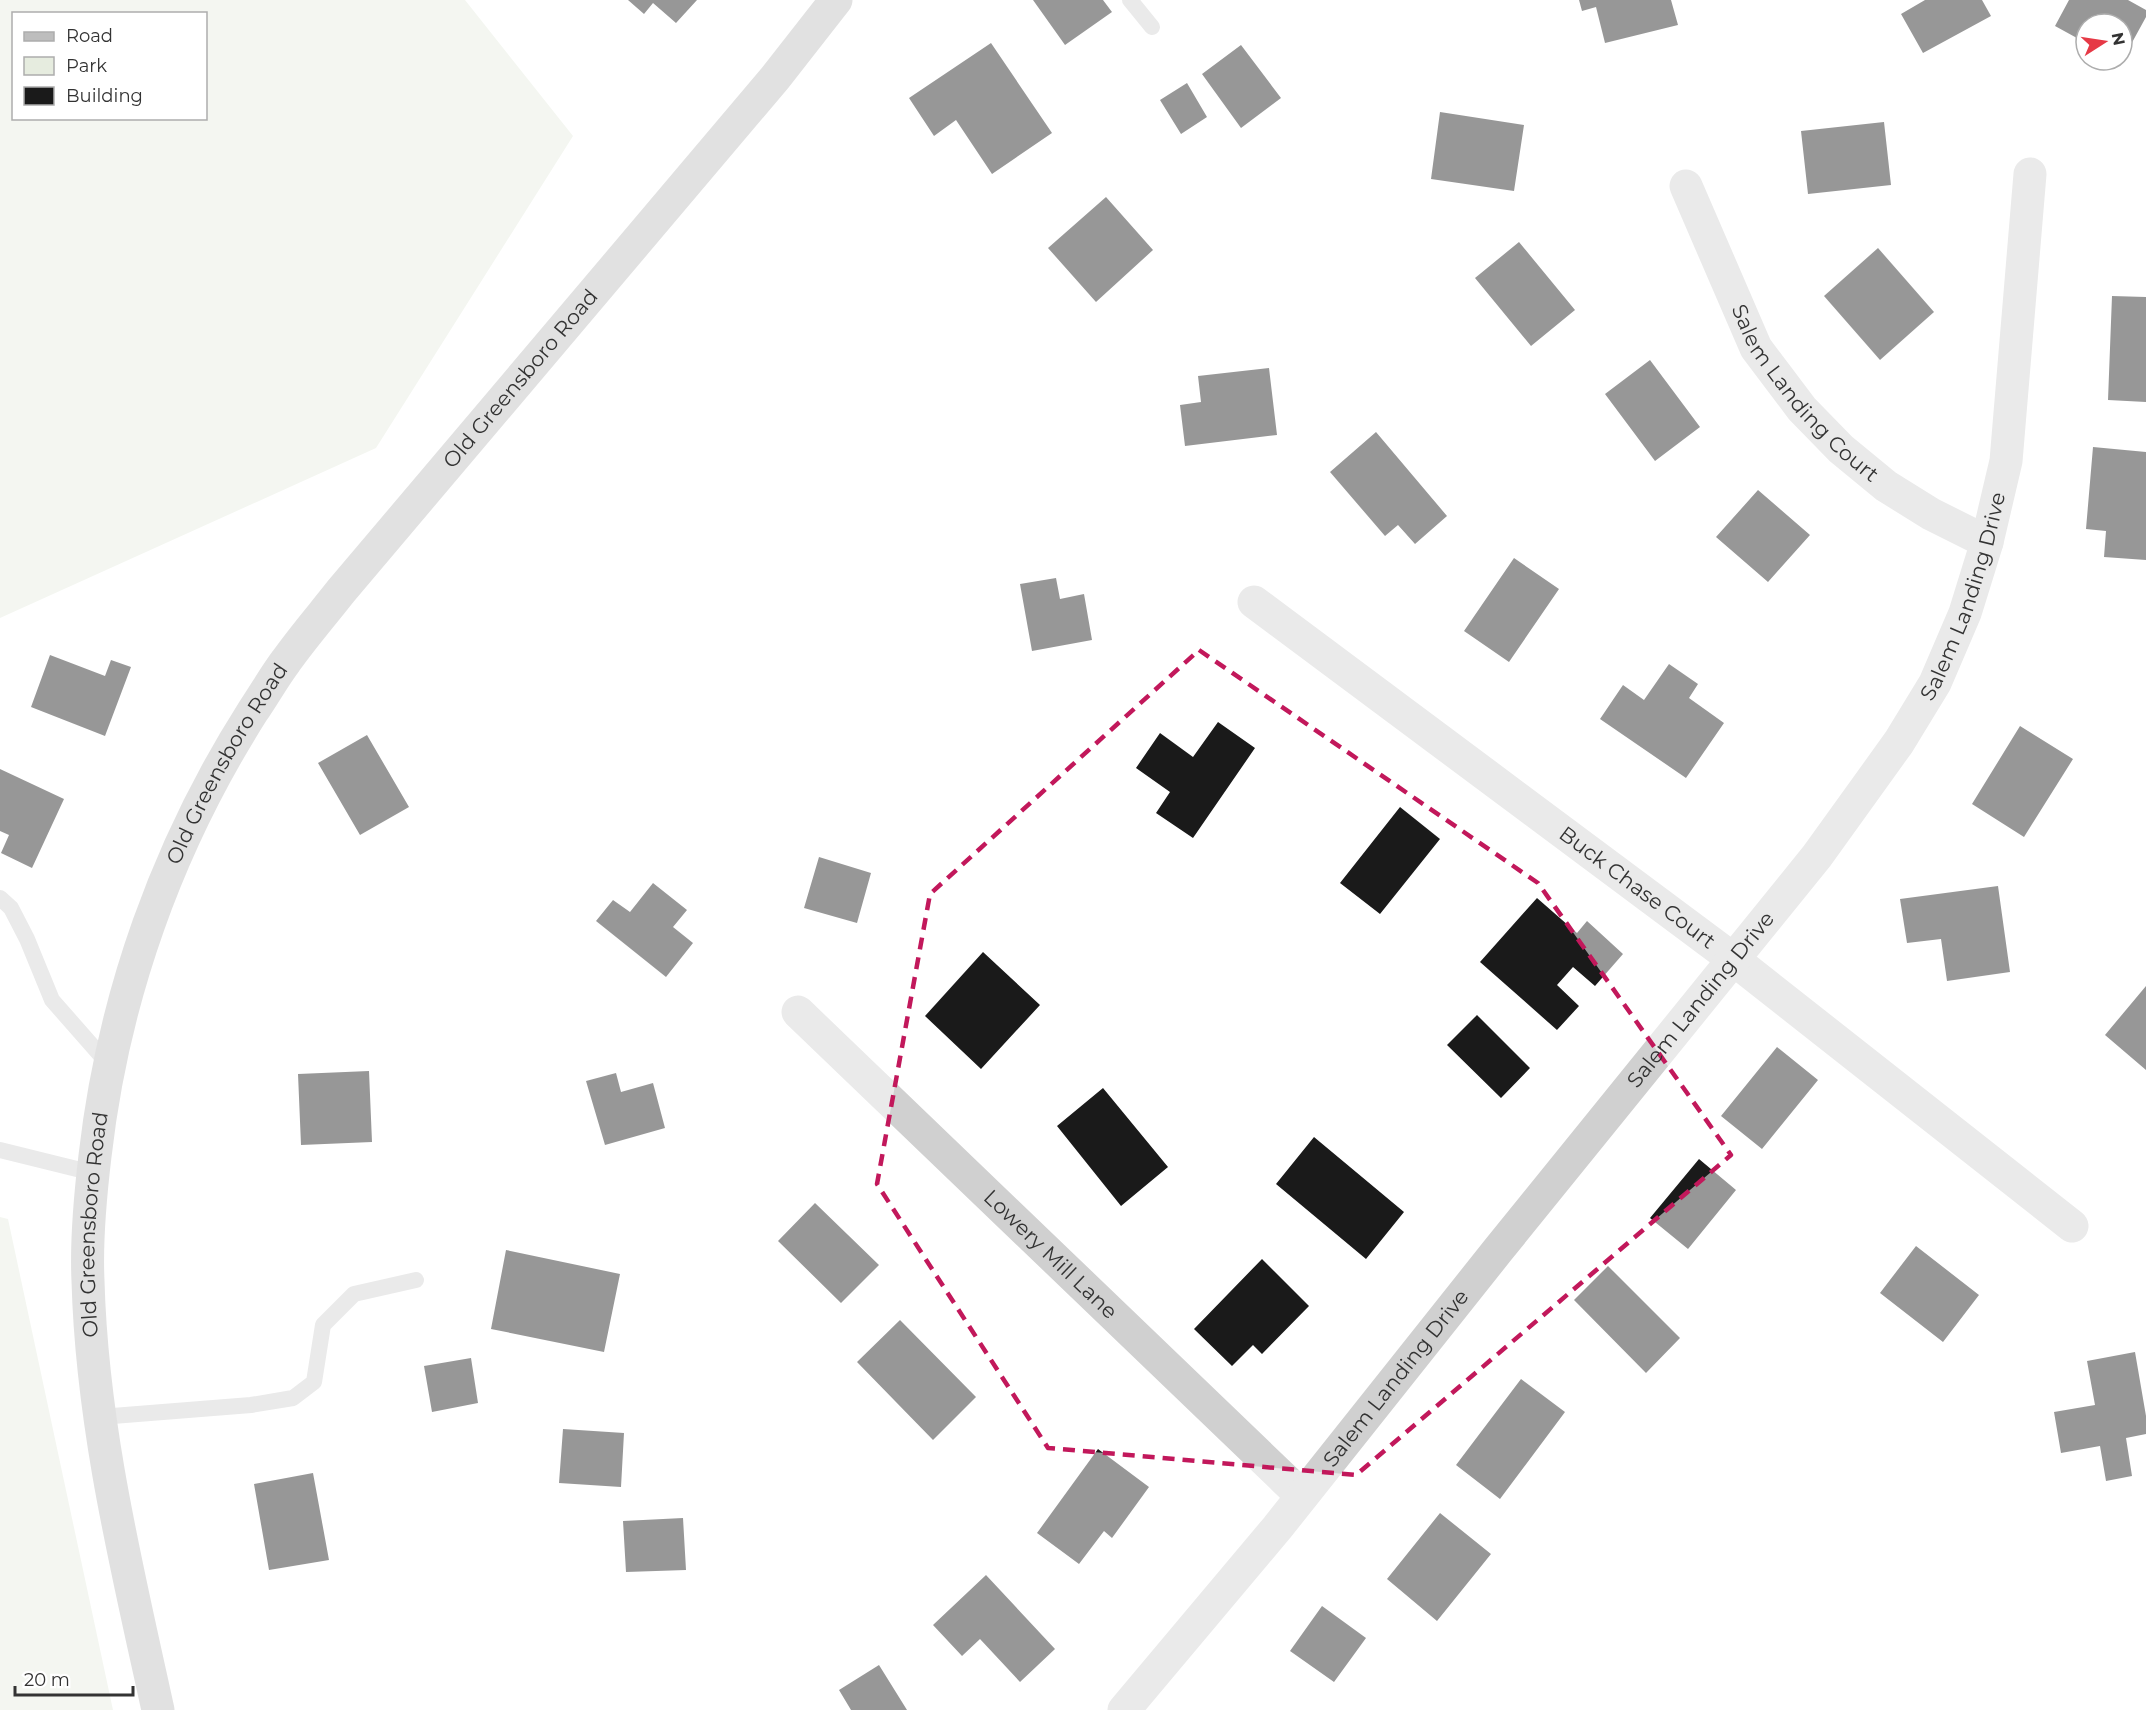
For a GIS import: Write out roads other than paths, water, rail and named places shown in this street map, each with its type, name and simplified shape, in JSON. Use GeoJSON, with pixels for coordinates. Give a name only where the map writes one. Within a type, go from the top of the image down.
{"type":"FeatureCollection","features":[{"type":"Feature","properties":{"kind":"main road","name":"Old Greensboro Road"},"geometry":{"type":"LineString","coordinates":[[158,1710],[103,1445],[93,1360],[88,1280],[90,1202],[100,1117],[134,967],[160,891],[193,816],[236,738],[285,662],[341,591],[775,78],[836,0]]}},
{"type":"Feature","properties":{"kind":"street","name":"Salem Landing Drive"},"geometry":{"type":"LineString","coordinates":[[1124,1710],[1302,1496],[1816,856],[1899,742],[1935,683],[1965,613],[1987,542],[2006,461],[2030,174]]}},
{"type":"Feature","properties":{"kind":"street","name":"Salem Landing Court"},"geometry":{"type":"LineString","coordinates":[[1686,186],[1756,348],[1802,409],[1841,449],[1886,486],[1931,514],[1987,542]]}},
{"type":"Feature","properties":{"kind":"street","name":"Buck Chase Court"},"geometry":{"type":"LineString","coordinates":[[1254,602],[1733,959],[2072,1226]]}},
{"type":"Feature","properties":{"kind":"street","name":"Lowery Mill Lane"},"geometry":{"type":"LineString","coordinates":[[798,1012],[1302,1496]]}},
{"type":"Feature","properties":{"kind":"lane"},"geometry":{"type":"LineString","coordinates":[[1130,0],[1152,27]]}},
{"type":"Feature","properties":{"kind":"lane"},"geometry":{"type":"LineString","coordinates":[[0,898],[11,908],[17,918],[52,1000],[110,1066]]}},
{"type":"Feature","properties":{"kind":"lane"},"geometry":{"type":"LineString","coordinates":[[0,1150],[93,1173]]}},
{"type":"Feature","properties":{"kind":"lane"},"geometry":{"type":"LineString","coordinates":[[100,1417],[251,1405],[293,1398],[315,1382],[323,1325],[354,1294],[416,1280]]}}]}
